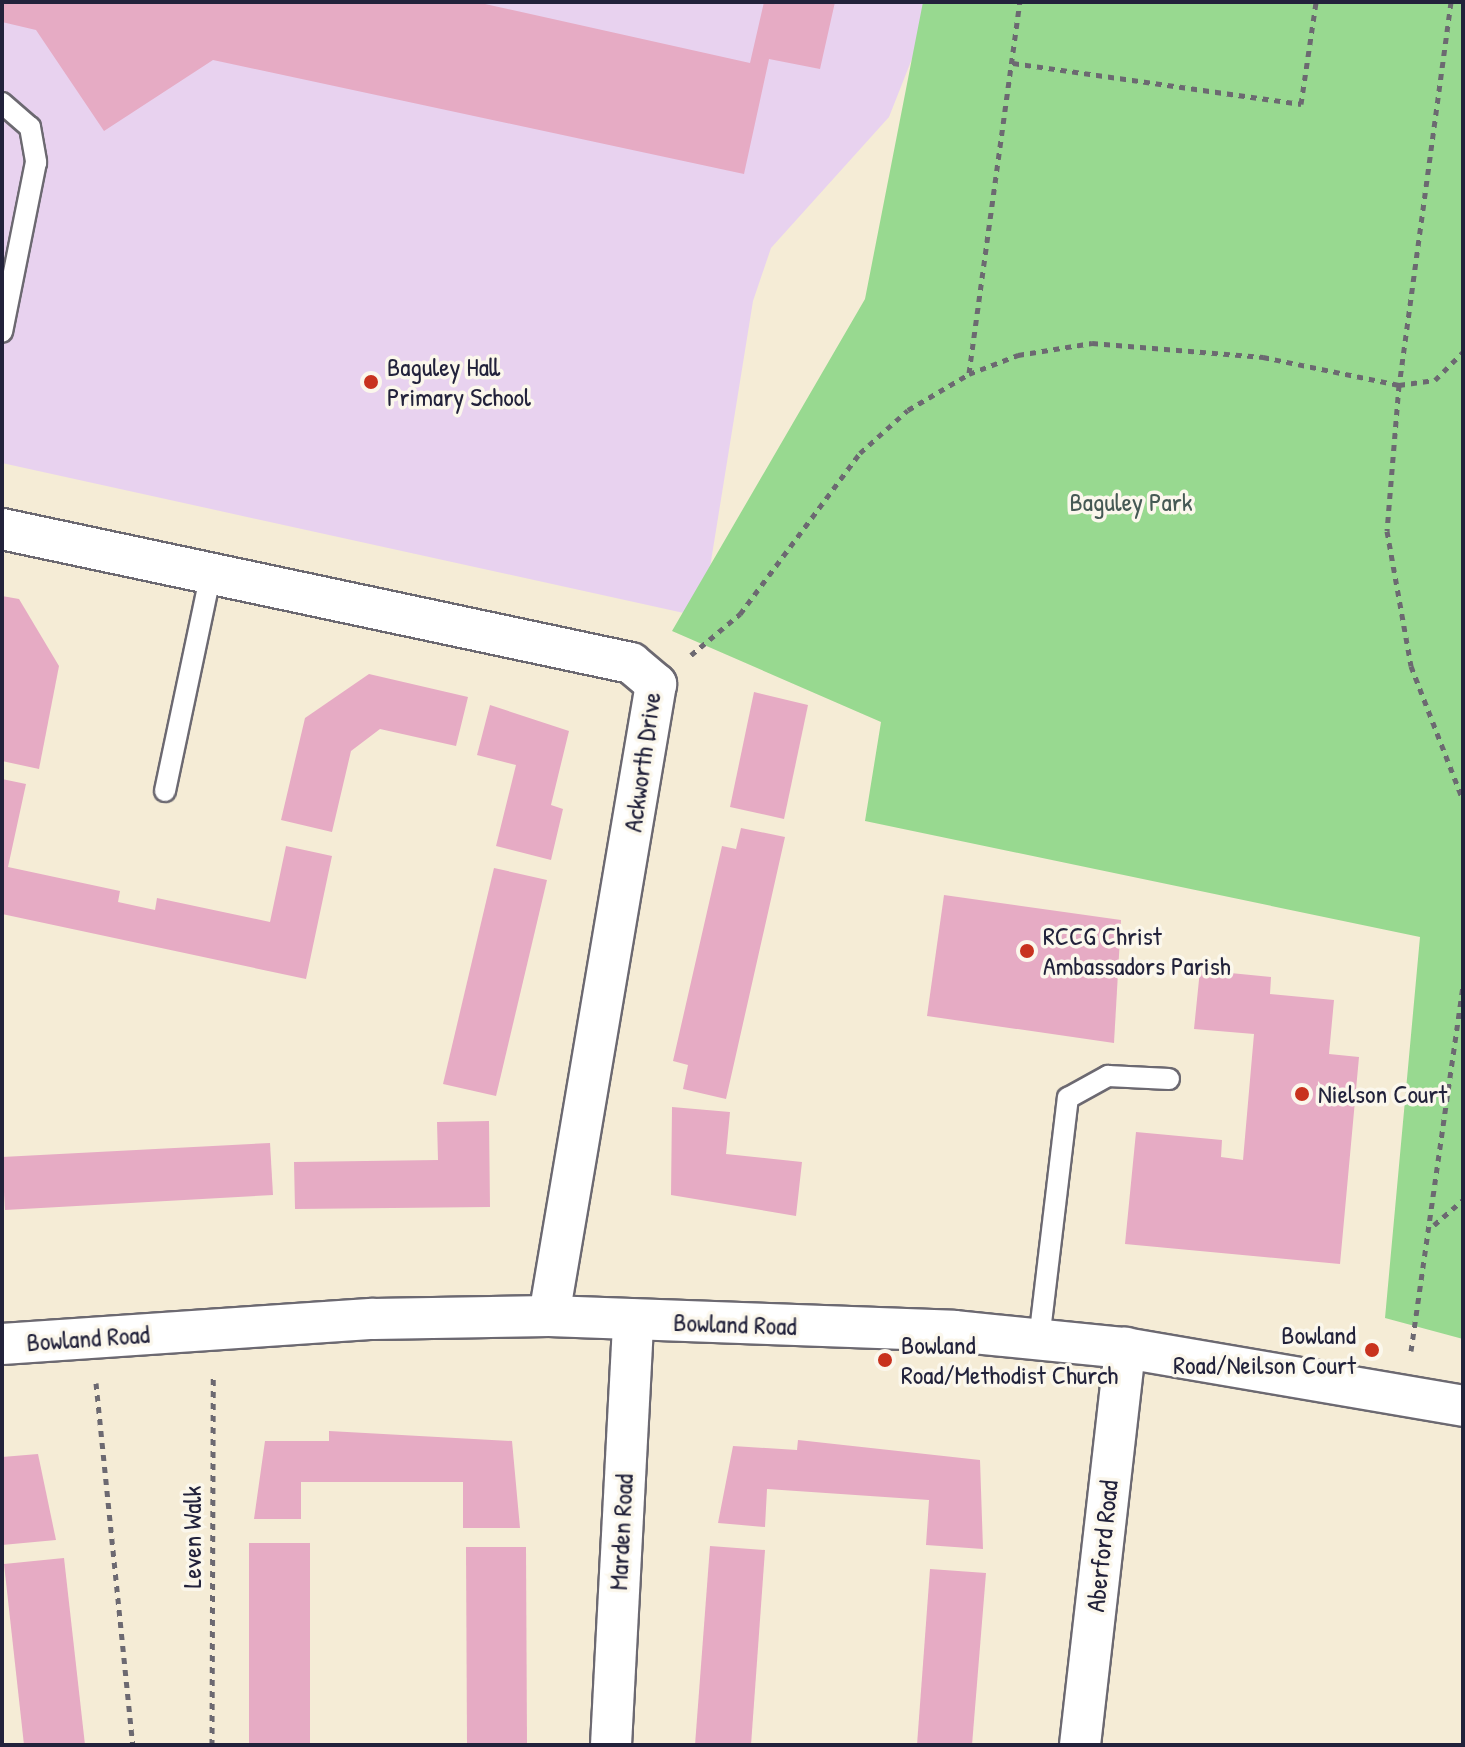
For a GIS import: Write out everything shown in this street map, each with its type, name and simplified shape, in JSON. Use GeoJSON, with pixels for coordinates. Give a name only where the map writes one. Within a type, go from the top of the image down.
{"type":"FeatureCollection","features":[{"type":"Feature","properties":{"kind":"street","name":"Ackworth Drive"},"geometry":{"type":"LineString","coordinates":[[2,529],[631,663],[656,684],[549,1316]]}},
{"type":"Feature","properties":{"kind":"street","name":"Bowland Road"},"geometry":{"type":"LineString","coordinates":[[2,1344],[213,1330],[549,1316],[1039,1340],[1125,1348],[1463,1406]]}},
{"type":"Feature","properties":{"kind":"street","name":"Marden Road"},"geometry":{"type":"LineString","coordinates":[[611,1745],[633,1320]]}},
{"type":"Feature","properties":{"kind":"street","name":"Aberford Road"},"geometry":{"type":"LineString","coordinates":[[1080,1745],[1125,1348]]}},
{"type":"Feature","properties":{"kind":"lane"},"geometry":{"type":"LineString","coordinates":[[2,103],[30,127],[36,162],[2,332]]}},
{"type":"Feature","properties":{"kind":"lane"},"geometry":{"type":"LineString","coordinates":[[165,791],[211,573]]}},
{"type":"Feature","properties":{"kind":"lane"},"geometry":{"type":"LineString","coordinates":[[1039,1340],[1068,1098],[1108,1076],[1169,1079]]}},
{"type":"Feature","properties":{"kind":"path"},"geometry":{"type":"LineString","coordinates":[[969,374],[1020,2]]}},
{"type":"Feature","properties":{"kind":"path"},"geometry":{"type":"LineString","coordinates":[[1013,63],[1301,104],[1316,2]]}},
{"type":"Feature","properties":{"kind":"path"},"geometry":{"type":"LineString","coordinates":[[1451,2],[1399,385],[1391,558],[1411,666],[1463,800]]}},
{"type":"Feature","properties":{"kind":"path"},"geometry":{"type":"LineString","coordinates":[[656,684],[740,614],[860,453],[908,410],[969,374],[1018,355],[1092,343],[1263,357],[1399,385],[1435,380],[1463,352]]}},
{"type":"Feature","properties":{"kind":"path"},"geometry":{"type":"LineString","coordinates":[[1415,1327],[1434,1225],[1463,984]]}},
{"type":"Feature","properties":{"kind":"path"},"geometry":{"type":"LineString","coordinates":[[1434,1225],[1463,1200]]}},
{"type":"Feature","properties":{"kind":"path","name":"Leven Walk"},"geometry":{"type":"LineString","coordinates":[[212,1745],[213,1330]]}},
{"type":"Feature","properties":{"kind":"path"},"geometry":{"type":"LineString","coordinates":[[91,1338],[133,1745]]}},
{"type":"Feature","properties":{"kind":"shaded area","name":"Baguley Hall Primary School"},"geometry":{"type":"Polygon","coordinates":[[[2,2],[943,2],[932,8],[889,117],[771,248],[753,301],[702,617],[2,463],[2,2]]]}},
{"type":"Feature","properties":{"kind":"green space","name":"Baguley Park"},"geometry":{"type":"Polygon","coordinates":[[[923,2],[1463,2],[1463,1339],[1385,1318],[1420,937],[865,821],[881,722],[672,631],[865,299],[923,2]]]}},
{"type":"Feature","properties":{"kind":"building"},"geometry":{"type":"Polygon","coordinates":[[[2,2],[476,2],[750,63],[764,2],[835,2],[820,69],[769,59],[744,174],[213,60],[104,131],[36,30],[2,22],[2,2]]]}},
{"type":"Feature","properties":{"kind":"building"},"geometry":{"type":"Polygon","coordinates":[[[2,596],[19,599],[59,666],[39,769],[2,761],[2,596]]]}},
{"type":"Feature","properties":{"kind":"building"},"geometry":{"type":"Polygon","coordinates":[[[369,674],[468,697],[456,746],[380,729],[351,751],[332,832],[281,820],[305,718],[369,674]]]}},
{"type":"Feature","properties":{"kind":"building"},"geometry":{"type":"Polygon","coordinates":[[[754,692],[808,705],[784,819],[730,807],[754,692]]]}},
{"type":"Feature","properties":{"kind":"building"},"geometry":{"type":"Polygon","coordinates":[[[490,705],[569,731],[551,805],[563,809],[551,860],[496,846],[516,765],[477,755],[490,705]]]}},
{"type":"Feature","properties":{"kind":"building"},"geometry":{"type":"Polygon","coordinates":[[[2,779],[26,784],[8,867],[120,891],[118,902],[155,910],[157,898],[270,922],[286,846],[332,856],[306,979],[2,914],[2,779]]]}},
{"type":"Feature","properties":{"kind":"building"},"geometry":{"type":"Polygon","coordinates":[[[741,828],[785,837],[726,1099],[683,1089],[688,1065],[673,1061],[722,846],[736,849],[741,828]]]}},
{"type":"Feature","properties":{"kind":"building"},"geometry":{"type":"Polygon","coordinates":[[[494,868],[547,880],[496,1096],[443,1084],[494,868]]]}},
{"type":"Feature","properties":{"kind":"building","name":"RCCG Christ Ambassadors Parish"},"geometry":{"type":"Polygon","coordinates":[[[944,895],[1121,920],[1114,1043],[927,1016],[944,895]]]}},
{"type":"Feature","properties":{"kind":"building","name":"Nielson Court"},"geometry":{"type":"Polygon","coordinates":[[[1200,970],[1271,977],[1270,994],[1334,1000],[1329,1054],[1359,1057],[1340,1264],[1125,1244],[1136,1132],[1222,1140],[1221,1157],[1243,1160],[1254,1034],[1194,1029],[1200,970]]]}},
{"type":"Feature","properties":{"kind":"building"},"geometry":{"type":"Polygon","coordinates":[[[672,1107],[730,1112],[726,1154],[802,1162],[796,1216],[671,1195],[672,1107]]]}},
{"type":"Feature","properties":{"kind":"building"},"geometry":{"type":"Polygon","coordinates":[[[489,1121],[490,1207],[295,1209],[294,1162],[438,1160],[437,1122],[489,1121]]]}},
{"type":"Feature","properties":{"kind":"building"},"geometry":{"type":"Polygon","coordinates":[[[270,1143],[273,1195],[5,1210],[2,1157],[270,1143]]]}},
{"type":"Feature","properties":{"kind":"building"},"geometry":{"type":"Polygon","coordinates":[[[329,1431],[512,1441],[520,1528],[463,1528],[463,1482],[301,1482],[301,1519],[254,1519],[265,1441],[329,1441],[329,1431]]]}},
{"type":"Feature","properties":{"kind":"building"},"geometry":{"type":"Polygon","coordinates":[[[798,1440],[980,1460],[983,1549],[926,1545],[929,1500],[767,1489],[765,1527],[718,1523],[733,1446],[797,1450],[798,1440]]]}},
{"type":"Feature","properties":{"kind":"building"},"geometry":{"type":"Polygon","coordinates":[[[38,1454],[56,1540],[2,1545],[2,1457],[38,1454]]]}},
{"type":"Feature","properties":{"kind":"building"},"geometry":{"type":"Polygon","coordinates":[[[249,1543],[310,1543],[310,1745],[249,1745],[249,1543]]]}},
{"type":"Feature","properties":{"kind":"building"},"geometry":{"type":"Polygon","coordinates":[[[710,1546],[765,1550],[751,1745],[695,1745],[710,1546]]]}},
{"type":"Feature","properties":{"kind":"building"},"geometry":{"type":"Polygon","coordinates":[[[466,1547],[526,1547],[527,1745],[467,1745],[466,1547]]]}},
{"type":"Feature","properties":{"kind":"building"},"geometry":{"type":"Polygon","coordinates":[[[64,1558],[85,1745],[24,1745],[4,1564],[64,1558]]]}},
{"type":"Feature","properties":{"kind":"building"},"geometry":{"type":"Polygon","coordinates":[[[930,1569],[986,1573],[972,1745],[917,1745],[930,1569]]]}},
{"type":"Feature","properties":{"kind":"place","name":"Baguley Hall Primary School"},"geometry":{"type":"Point","coordinates":[371,382]}},
{"type":"Feature","properties":{"kind":"place","name":"RCCG Christ Ambassadors Parish"},"geometry":{"type":"Point","coordinates":[1027,951]}},
{"type":"Feature","properties":{"kind":"place","name":"Nielson Court"},"geometry":{"type":"Point","coordinates":[1302,1094]}},
{"type":"Feature","properties":{"kind":"place","name":"Bowland Road/Neilson Court"},"geometry":{"type":"Point","coordinates":[1372,1350]}},
{"type":"Feature","properties":{"kind":"place","name":"Bowland Road/Methodist Church"},"geometry":{"type":"Point","coordinates":[885,1360]}}]}
